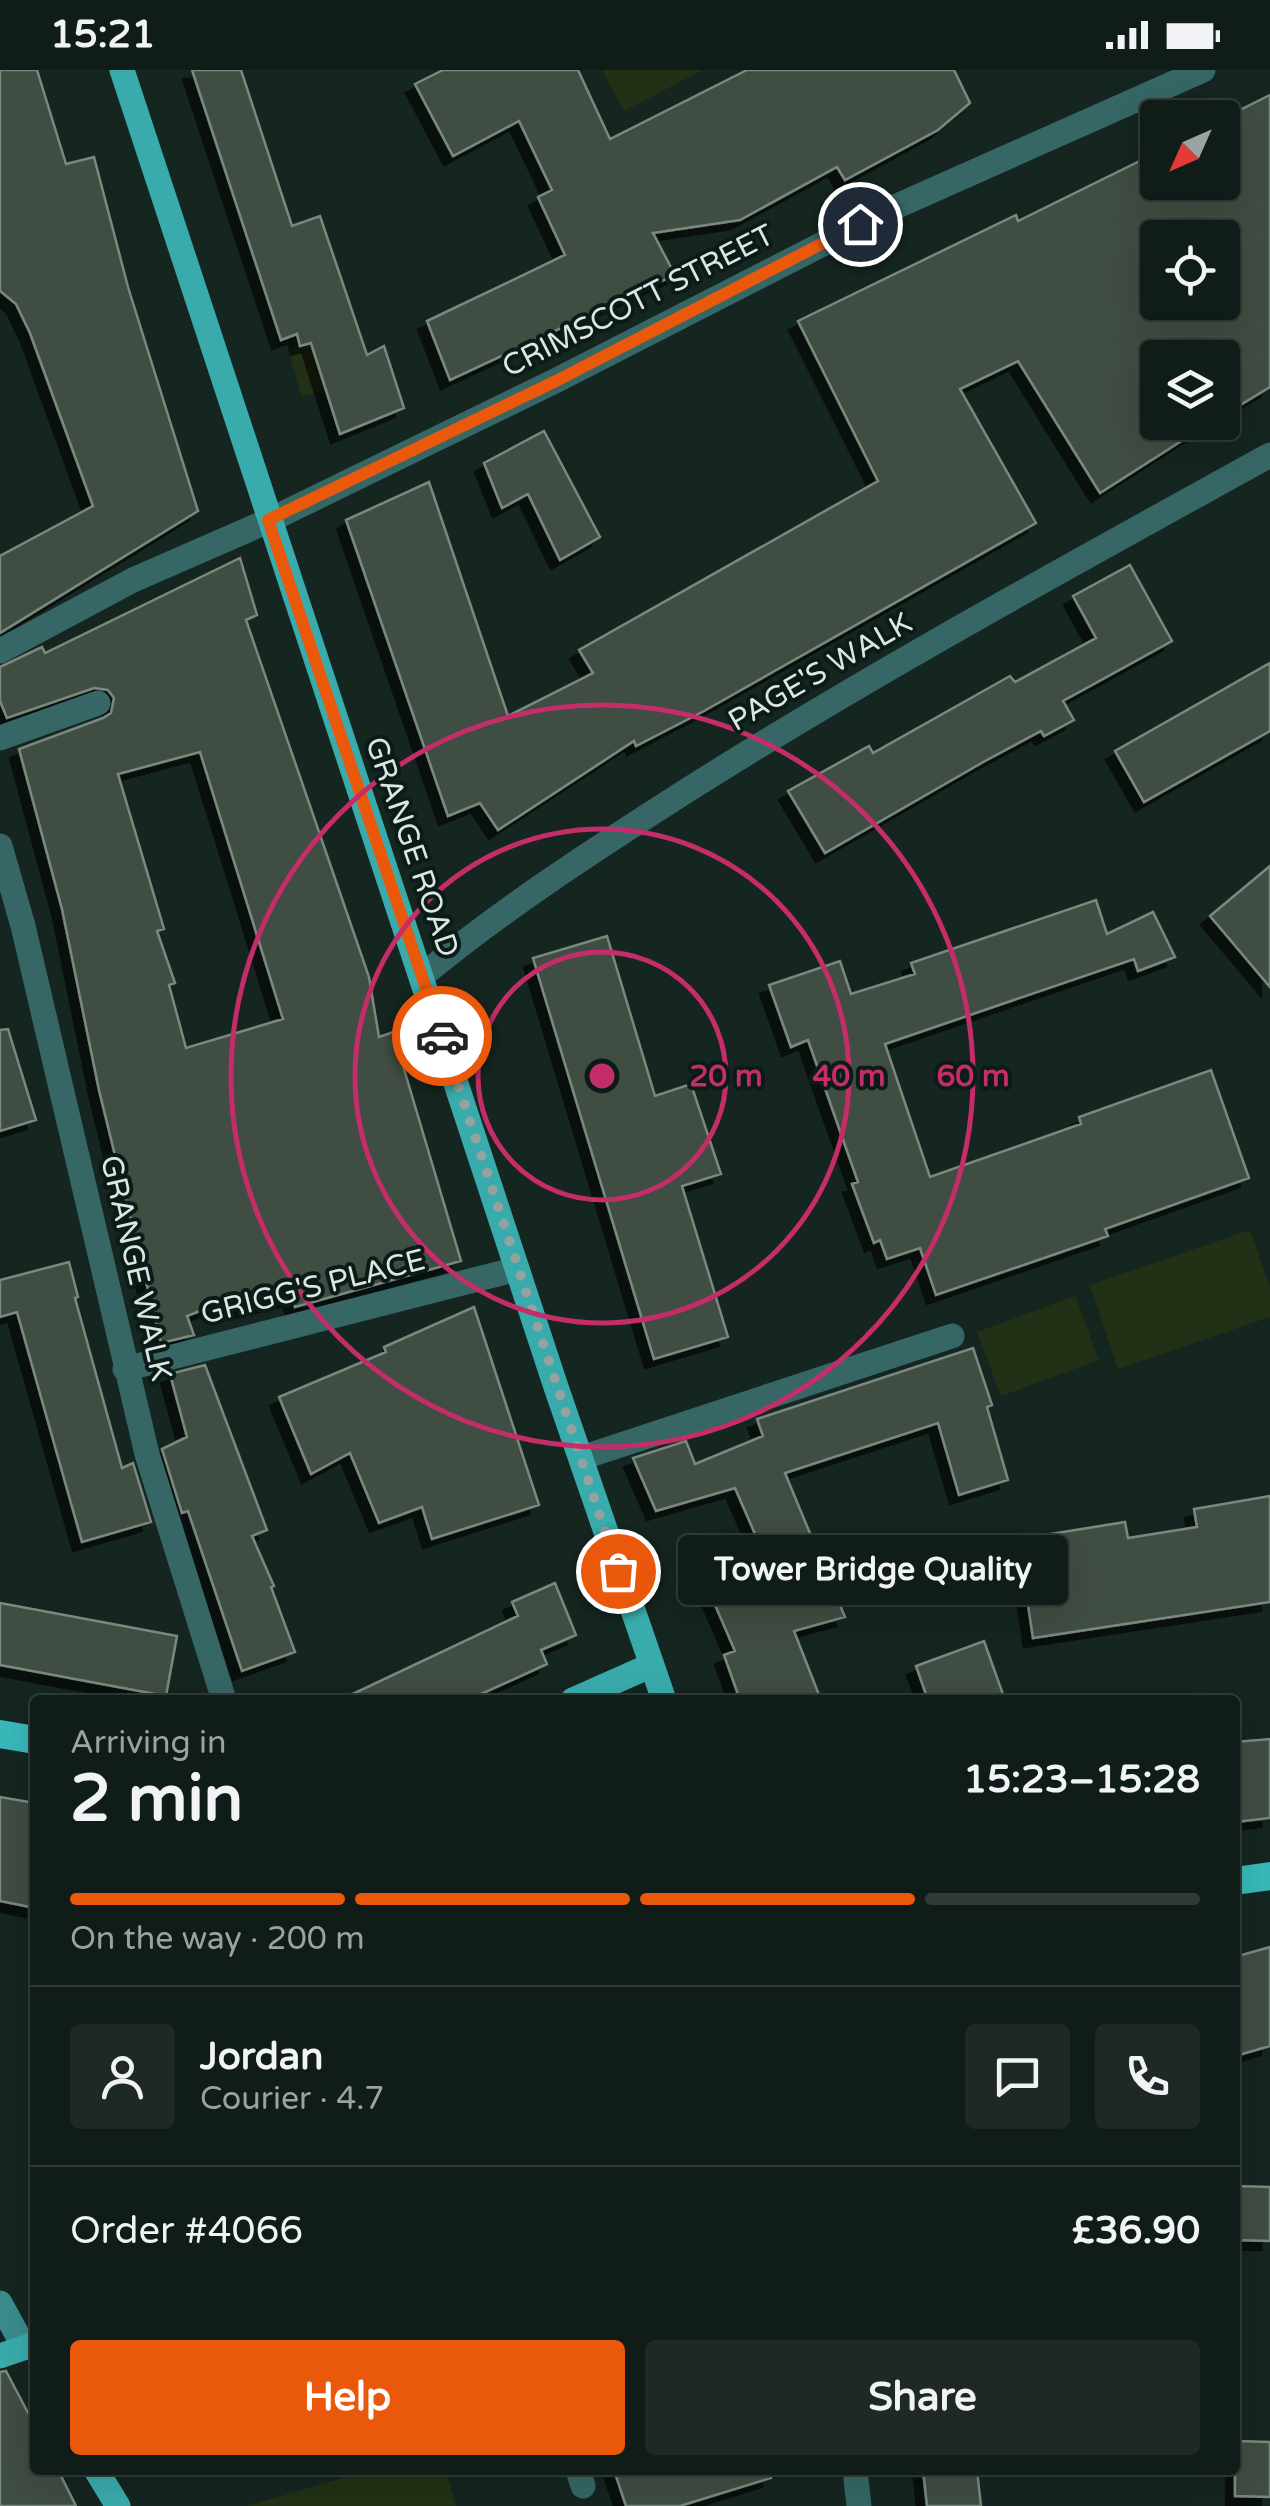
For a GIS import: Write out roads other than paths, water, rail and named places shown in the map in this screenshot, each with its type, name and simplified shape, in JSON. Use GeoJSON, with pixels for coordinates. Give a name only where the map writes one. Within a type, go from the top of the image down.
{"type":"FeatureCollection","features":[{"type":"Feature","properties":{"kind":"highway"},"geometry":{"type":"LineString","coordinates":[[0,1734],[30,1739]]}},
{"type":"Feature","properties":{"kind":"highway"},"geometry":{"type":"LineString","coordinates":[[1240,1880],[1270,1876]]}},
{"type":"Feature","properties":{"kind":"main road","name":"GRANGE ROAD"},"geometry":{"type":"LineString","coordinates":[[122,70],[516,1269],[662,1695]]}},
{"type":"Feature","properties":{"kind":"main road"},"geometry":{"type":"LineString","coordinates":[[585,1695],[652,1665]]}},
{"type":"Feature","properties":{"kind":"main road"},"geometry":{"type":"LineString","coordinates":[[0,2303],[23,2353]]}},
{"type":"Feature","properties":{"kind":"main road"},"geometry":{"type":"LineString","coordinates":[[99,2475],[118,2506]]}},
{"type":"Feature","properties":{"kind":"street","name":"CRIMSCOTT STREET"},"geometry":{"type":"LineString","coordinates":[[0,651],[133,580],[268,520],[556,381],[895,207],[1203,70]]}},
{"type":"Feature","properties":{"kind":"street","name":"PAGE'S WALK"},"geometry":{"type":"LineString","coordinates":[[422,976],[496,918],[767,739],[1270,455]]}},
{"type":"Feature","properties":{"kind":"street"},"geometry":{"type":"LineString","coordinates":[[0,738],[98,703]]}},
{"type":"Feature","properties":{"kind":"street","name":"GRANGE WALK"},"geometry":{"type":"LineString","coordinates":[[0,846],[30,956],[124,1368],[222,1695]]}},
{"type":"Feature","properties":{"kind":"street","name":"GRIGG'S PLACE"},"geometry":{"type":"LineString","coordinates":[[124,1368],[516,1269]]}},
{"type":"Feature","properties":{"kind":"street"},"geometry":{"type":"LineString","coordinates":[[581,1458],[952,1336]]}},
{"type":"Feature","properties":{"kind":"street"},"geometry":{"type":"LineString","coordinates":[[856,2475],[860,2506]]}},
{"type":"Feature","properties":{"kind":"place","name":"Tower Bridge Quality"},"geometry":{"type":"Point","coordinates":[618,1571]}}]}
